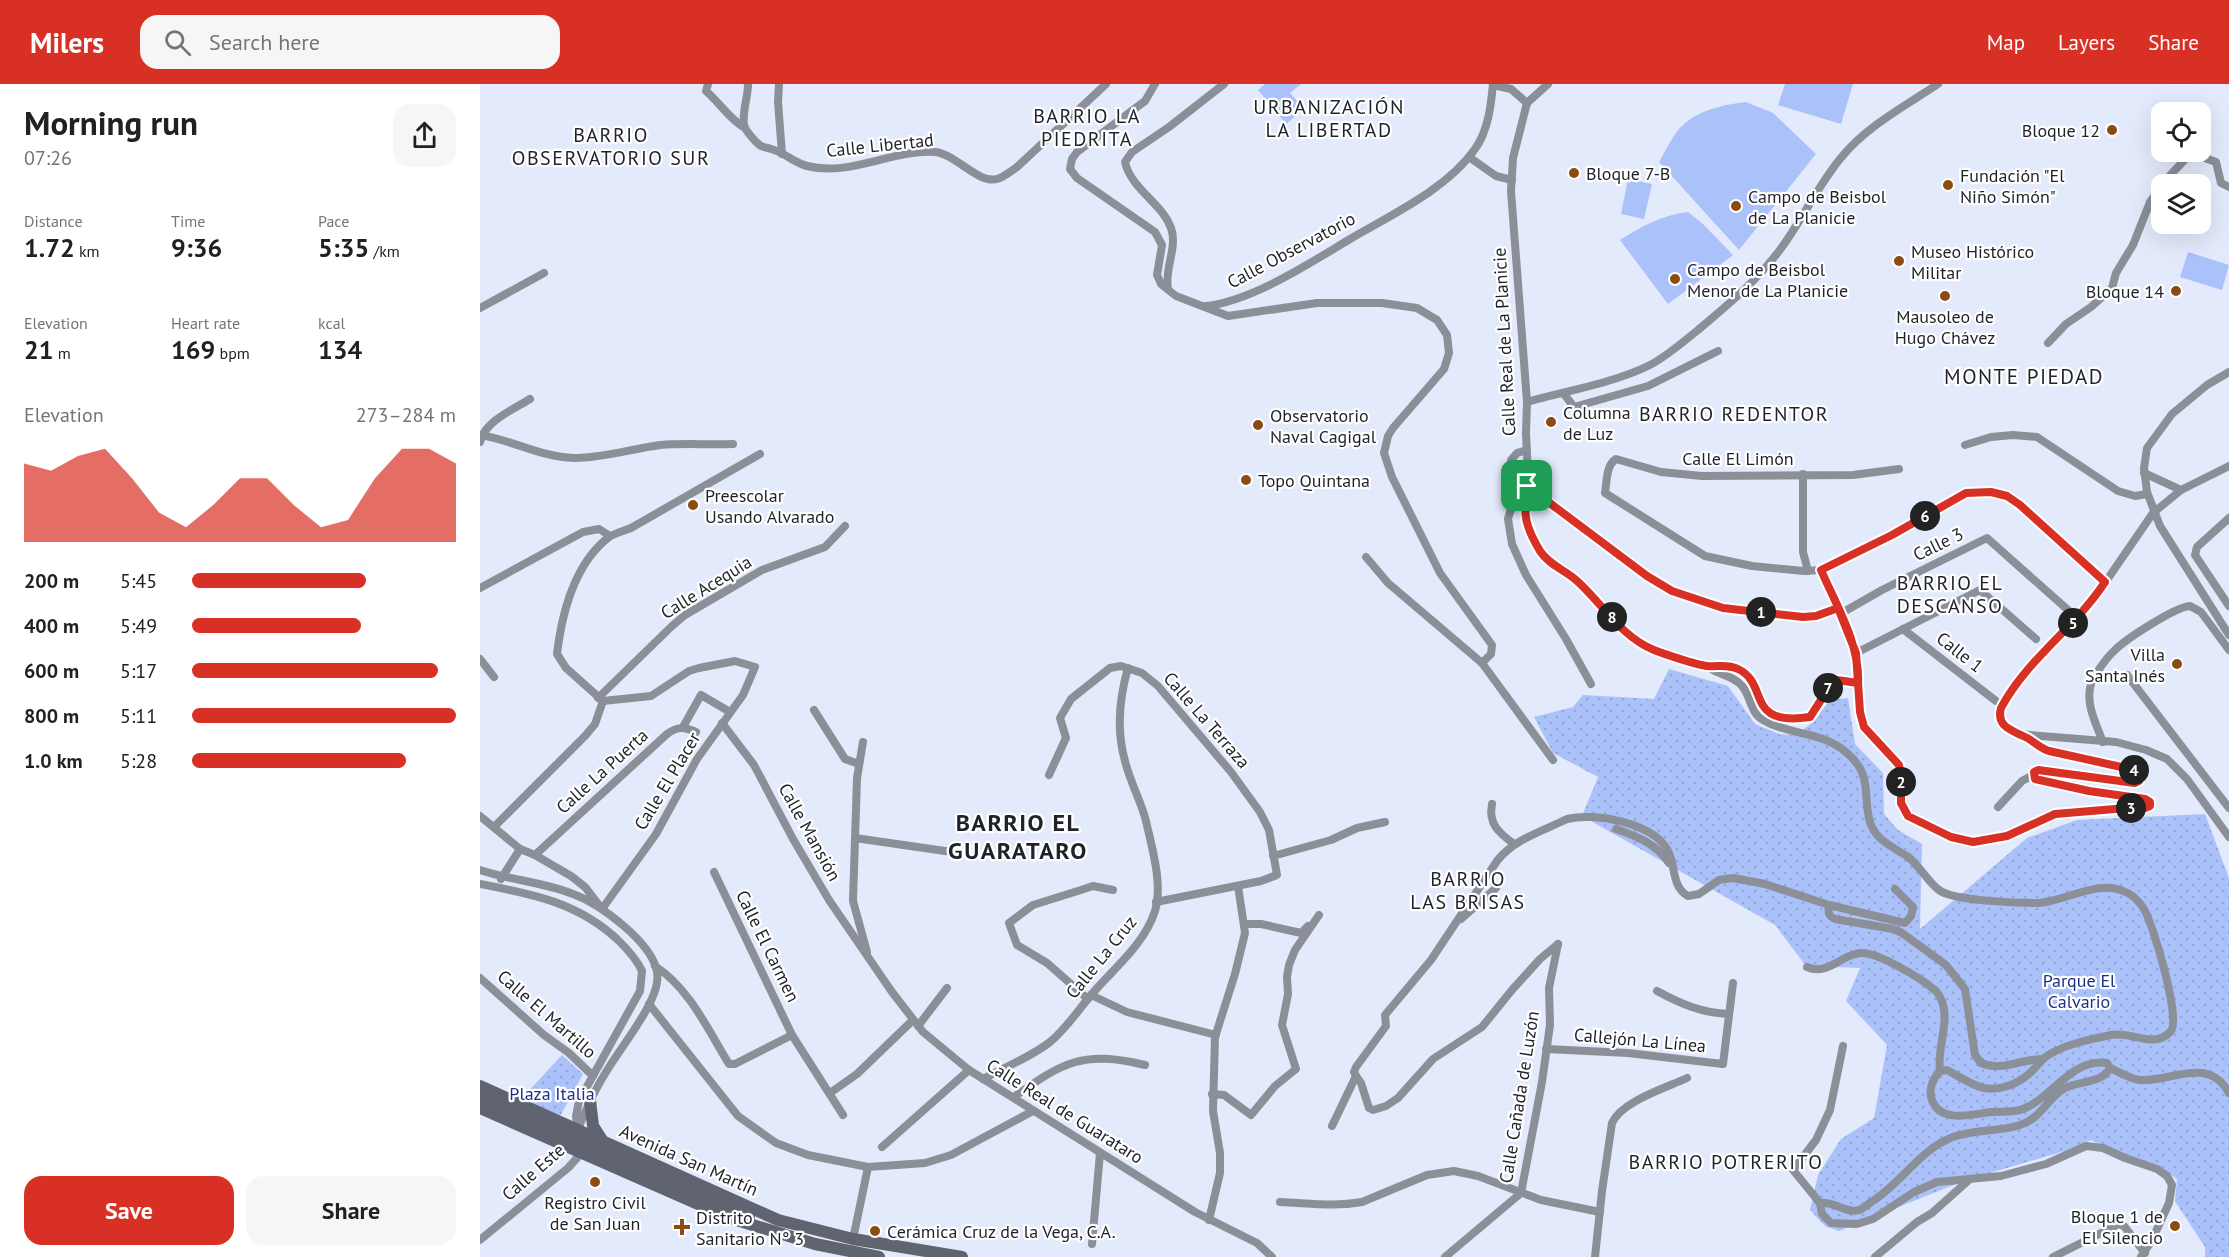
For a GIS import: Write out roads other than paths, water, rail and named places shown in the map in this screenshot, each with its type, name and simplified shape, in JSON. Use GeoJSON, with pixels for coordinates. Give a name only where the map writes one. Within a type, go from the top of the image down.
{"type":"FeatureCollection","features":[{"type":"Feature","properties":{"kind":"main road","name":"Avenida San Martín"},"geometry":{"type":"LineString","coordinates":[[480,1086],[778,1220],[853,1239],[962,1257]]}},
{"type":"Feature","properties":{"kind":"main road"},"geometry":{"type":"LineString","coordinates":[[480,1098],[714,1201],[789,1237]]}},
{"type":"Feature","properties":{"kind":"main road"},"geometry":{"type":"LineString","coordinates":[[590,1100],[593,1126],[603,1141]]}},
{"type":"Feature","properties":{"kind":"main road","name":"Avenida San Martín"},"geometry":{"type":"LineString","coordinates":[[480,1108],[730,1218],[853,1255],[879,1257]]}},
{"type":"Feature","properties":{"kind":"main road"},"geometry":{"type":"LineString","coordinates":[[729,1208],[778,1220]]}},
{"type":"Feature","properties":{"kind":"street","name":"Calle Libertad"},"geometry":{"type":"LineString","coordinates":[[708,84],[706,91],[719,102],[737,124],[745,128],[760,146],[807,166],[830,168],[904,155],[938,152],[953,158],[986,178],[998,179],[1017,167],[1106,84]]}},
{"type":"Feature","properties":{"kind":"street"},"geometry":{"type":"LineString","coordinates":[[745,128],[743,112],[748,84]]}},
{"type":"Feature","properties":{"kind":"street"},"geometry":{"type":"LineString","coordinates":[[779,84],[782,154]]}},
{"type":"Feature","properties":{"kind":"street"},"geometry":{"type":"LineString","coordinates":[[1155,84],[1145,101],[1077,152],[1072,159],[1070,169],[1077,178],[1155,232],[1162,245],[1157,275],[1161,284],[1185,300],[1206,306]]}},
{"type":"Feature","properties":{"kind":"street"},"geometry":{"type":"LineString","coordinates":[[1168,290],[1166,278],[1172,232],[1166,219],[1128,172],[1125,162],[1132,152],[1169,127],[1224,84]]}},
{"type":"Feature","properties":{"kind":"street"},"geometry":{"type":"LineString","coordinates":[[1493,84],[1512,87],[1527,103],[1548,84]]}},
{"type":"Feature","properties":{"kind":"street","name":"Calle Observatorio"},"geometry":{"type":"LineString","coordinates":[[1206,306],[1251,293],[1325,254],[1442,182],[1469,157],[1476,147],[1487,122],[1493,84]]}},
{"type":"Feature","properties":{"kind":"street"},"geometry":{"type":"LineString","coordinates":[[1527,402],[1564,394],[1649,365],[1680,344],[1748,287],[1772,261],[1831,171],[1850,148],[1870,130],[1938,84]]}},
{"type":"Feature","properties":{"kind":"street","name":"Calle Real de La Planicie"},"geometry":{"type":"LineString","coordinates":[[1527,103],[1516,144],[1511,191],[1527,402],[1525,518],[1545,558],[1577,580],[1630,636],[1654,650],[1707,666],[1728,666],[1744,673],[1752,683],[1761,704],[1783,718],[1810,717],[1826,692],[1837,680],[1858,683]]}},
{"type":"Feature","properties":{"kind":"street"},"geometry":{"type":"LineString","coordinates":[[2172,174],[2191,153],[2216,162],[2221,183],[2229,187]]}},
{"type":"Feature","properties":{"kind":"street"},"geometry":{"type":"LineString","coordinates":[[1469,157],[1496,176],[1512,180]]}},
{"type":"Feature","properties":{"kind":"street"},"geometry":{"type":"LineString","coordinates":[[2048,343],[2066,324],[2091,308],[2112,288],[2116,273],[2133,245],[2151,201]]}},
{"type":"Feature","properties":{"kind":"street"},"geometry":{"type":"LineString","coordinates":[[480,308],[544,273]]}},
{"type":"Feature","properties":{"kind":"street","name":"Calle Observatorio"},"geometry":{"type":"LineString","coordinates":[[1206,306],[1223,314],[1236,315],[1317,303],[1382,303],[1417,308],[1437,320],[1449,344],[1447,362],[1444,369],[1393,428],[1388,436],[1384,453],[1392,477],[1440,573],[1492,645],[1491,654],[1482,663]]}},
{"type":"Feature","properties":{"kind":"street"},"geometry":{"type":"LineString","coordinates":[[1564,394],[1574,407],[1648,386],[1718,351]]}},
{"type":"Feature","properties":{"kind":"street"},"geometry":{"type":"LineString","coordinates":[[2229,372],[2207,385],[2172,414],[2147,448],[2144,473],[2153,513],[2229,635]]}},
{"type":"Feature","properties":{"kind":"street"},"geometry":{"type":"LineString","coordinates":[[480,438],[498,419],[530,399]]}},
{"type":"Feature","properties":{"kind":"street"},"geometry":{"type":"LineString","coordinates":[[1965,445],[1990,437],[2013,435],[2037,437],[2118,491],[2135,496],[2148,494]]}},
{"type":"Feature","properties":{"kind":"street"},"geometry":{"type":"LineString","coordinates":[[480,438],[510,441],[547,454],[576,458],[678,444],[693,446],[733,444]]}},
{"type":"Feature","properties":{"kind":"street"},"geometry":{"type":"LineString","coordinates":[[1527,450],[1517,453],[1511,460],[1515,486],[1508,519],[1512,544],[1526,575],[1591,684]]}},
{"type":"Feature","properties":{"kind":"street"},"geometry":{"type":"LineString","coordinates":[[494,827],[595,724],[601,699],[566,668],[557,654],[564,614],[579,571],[610,536],[631,528],[760,454]]}},
{"type":"Feature","properties":{"kind":"street","name":"Calle El Limón"},"geometry":{"type":"LineString","coordinates":[[1808,571],[1752,566],[1705,556],[1605,493],[1609,468],[1614,459],[1661,472],[1682,475],[1853,475],[1899,470]]}},
{"type":"Feature","properties":{"kind":"street"},"geometry":{"type":"LineString","coordinates":[[2229,466],[2181,490],[2153,513],[2083,613],[2032,664],[2001,708],[2000,718],[2004,726],[2024,736],[2116,742],[2146,750],[2172,763],[2187,779],[2229,837]]}},
{"type":"Feature","properties":{"kind":"street"},"geometry":{"type":"LineString","coordinates":[[2144,473],[2181,490]]}},
{"type":"Feature","properties":{"kind":"street"},"geometry":{"type":"LineString","coordinates":[[1803,474],[1803,552],[1808,571],[1821,570],[1892,535],[1966,493],[1991,492],[2007,496],[2020,505],[2105,582]]}},
{"type":"Feature","properties":{"kind":"street"},"geometry":{"type":"LineString","coordinates":[[1527,486],[1647,576],[1684,596],[1723,608],[1803,617],[1839,611]]}},
{"type":"Feature","properties":{"kind":"street"},"geometry":{"type":"LineString","coordinates":[[2229,518],[2197,547],[2195,555],[2229,606]]}},
{"type":"Feature","properties":{"kind":"street","name":"Calle Acequia"},"geometry":{"type":"LineString","coordinates":[[601,699],[660,637],[686,615],[762,570],[825,547],[845,526]]}},
{"type":"Feature","properties":{"kind":"street"},"geometry":{"type":"LineString","coordinates":[[480,588],[583,532],[599,529],[610,536]]}},
{"type":"Feature","properties":{"kind":"street","name":"Calle 3"},"geometry":{"type":"LineString","coordinates":[[1839,611],[1987,538],[2068,610]]}},
{"type":"Feature","properties":{"kind":"street"},"geometry":{"type":"LineString","coordinates":[[1366,557],[1388,583],[1482,663],[1553,760]]}},
{"type":"Feature","properties":{"kind":"street"},"geometry":{"type":"LineString","coordinates":[[1821,570],[1856,653],[1864,727],[1899,765],[1901,803],[1905,813],[1951,837],[1981,842],[2007,836],[2055,814],[2150,806],[2150,802],[2145,799],[2035,779],[2033,775]]}},
{"type":"Feature","properties":{"kind":"street"},"geometry":{"type":"LineString","coordinates":[[1856,653],[1980,590],[2036,639]]}},
{"type":"Feature","properties":{"kind":"street"},"geometry":{"type":"LineString","coordinates":[[2103,742],[2089,699],[2091,683],[2113,651],[2172,612],[2190,606],[2201,612],[2229,650]]}},
{"type":"Feature","properties":{"kind":"street","name":"Calle 1"},"geometry":{"type":"LineString","coordinates":[[1903,629],[1996,701]]}},
{"type":"Feature","properties":{"kind":"street"},"geometry":{"type":"LineString","coordinates":[[480,659],[494,678]]}},
{"type":"Feature","properties":{"kind":"street","name":"Calle El Placer"},"geometry":{"type":"LineString","coordinates":[[601,699],[651,696],[689,671],[699,668],[735,661],[755,667],[743,695],[697,759],[656,834],[602,909]]}},
{"type":"Feature","properties":{"kind":"street"},"geometry":{"type":"LineString","coordinates":[[1048,775],[1066,738],[1060,718],[1071,699],[1103,672],[1115,666],[1128,668]]}},
{"type":"Feature","properties":{"kind":"street","name":"Calle Real de La Planicie"},"geometry":{"type":"LineString","coordinates":[[1707,666],[1713,672],[1739,682],[1754,712],[1763,721],[1821,737],[1849,754],[1864,779],[1868,817],[1874,831],[1884,843],[1913,860],[1933,884],[1946,894],[1953,897],[2039,903],[2110,888],[2129,894],[2148,916],[2168,983],[2175,1016],[2173,1028],[2159,1040],[2144,1040],[2131,1035],[2112,1035],[2060,1050],[2042,1059],[2022,1079],[2003,1088],[1982,1088],[1947,1070],[1940,1071]]}},
{"type":"Feature","properties":{"kind":"street","name":"Calle La Terraza"},"geometry":{"type":"LineString","coordinates":[[1128,668],[1142,673],[1158,686],[1231,772],[1265,821],[1277,875],[1238,886]]}},
{"type":"Feature","properties":{"kind":"street","name":"Calle La Cruz"},"geometry":{"type":"LineString","coordinates":[[983,1079],[1050,1042],[1137,943],[1150,921],[1156,902],[1157,880],[1145,820],[1125,762],[1120,726],[1119,704],[1128,668]]}},
{"type":"Feature","properties":{"kind":"street"},"geometry":{"type":"LineString","coordinates":[[2127,675],[2229,808]]}},
{"type":"Feature","properties":{"kind":"street"},"geometry":{"type":"LineString","coordinates":[[696,732],[683,727],[700,695],[730,712]]}},
{"type":"Feature","properties":{"kind":"street"},"geometry":{"type":"LineString","coordinates":[[814,710],[845,759],[859,764]]}},
{"type":"Feature","properties":{"kind":"street","name":"Calle Mansión"},"geometry":{"type":"LineString","coordinates":[[722,723],[754,765],[812,871],[868,958]]}},
{"type":"Feature","properties":{"kind":"street","name":"Calle La Puerta"},"geometry":{"type":"LineString","coordinates":[[534,855],[667,734],[683,727]]}},
{"type":"Feature","properties":{"kind":"street"},"geometry":{"type":"LineString","coordinates":[[1998,807],[2022,781],[2033,775],[2036,770],[2135,783],[2139,781],[2140,774],[2135,770],[2049,751],[2038,747],[2024,736]]}},
{"type":"Feature","properties":{"kind":"street"},"geometry":{"type":"LineString","coordinates":[[863,742],[859,764],[853,901],[868,958]]}},
{"type":"Feature","properties":{"kind":"street"},"geometry":{"type":"LineString","coordinates":[[1492,804],[1494,826],[1514,844]]}},
{"type":"Feature","properties":{"kind":"street"},"geometry":{"type":"LineString","coordinates":[[480,816],[520,849],[534,855],[585,887],[602,909],[635,938],[656,966],[687,995],[729,1064],[735,1064],[792,1035]]}},
{"type":"Feature","properties":{"kind":"street"},"geometry":{"type":"LineString","coordinates":[[1332,1126],[1356,1076],[1354,1072],[1356,1067],[1386,1026],[1385,1015],[1423,970],[1504,852],[1514,844],[1575,817],[1624,822],[1656,838],[1668,852],[1678,886],[1688,896],[1700,894],[1719,880],[1733,878],[1765,884],[1829,904],[1905,923],[1911,916],[1913,907],[1895,889]]}},
{"type":"Feature","properties":{"kind":"street"},"geometry":{"type":"LineString","coordinates":[[1273,856],[1331,840],[1357,828],[1385,822]]}},
{"type":"Feature","properties":{"kind":"street"},"geometry":{"type":"LineString","coordinates":[[1616,829],[1646,841],[1656,848],[1672,868]]}},
{"type":"Feature","properties":{"kind":"street"},"geometry":{"type":"LineString","coordinates":[[855,838],[952,852]]}},
{"type":"Feature","properties":{"kind":"street"},"geometry":{"type":"LineString","coordinates":[[495,887],[520,849]]}},
{"type":"Feature","properties":{"kind":"street","name":"Calle El Carmen"},"geometry":{"type":"LineString","coordinates":[[714,872],[792,1035],[843,1114]]}},
{"type":"Feature","properties":{"kind":"street"},"geometry":{"type":"LineString","coordinates":[[482,873],[536,882],[573,894],[602,909]]}},
{"type":"Feature","properties":{"kind":"street"},"geometry":{"type":"LineString","coordinates":[[480,884],[552,901],[584,914],[610,932],[639,964],[642,971],[640,991],[576,1108],[580,1152]]}},
{"type":"Feature","properties":{"kind":"street"},"geometry":{"type":"LineString","coordinates":[[1113,890],[1093,886],[1033,905],[1009,923],[1017,945],[1047,963],[1089,997],[1127,1012],[1216,1035]]}},
{"type":"Feature","properties":{"kind":"street"},"geometry":{"type":"LineString","coordinates":[[1156,902],[1238,886],[1244,924],[1242,944],[1216,1035],[1212,1111],[1220,1153],[1220,1173],[1209,1220]]}},
{"type":"Feature","properties":{"kind":"street"},"geometry":{"type":"LineString","coordinates":[[1454,926],[1496,888]]}},
{"type":"Feature","properties":{"kind":"street"},"geometry":{"type":"LineString","coordinates":[[1829,904],[1828,912],[1835,919],[1893,929],[1902,933],[1954,972],[1965,989],[1975,1055],[1981,1063],[2001,1067],[2042,1059]]}},
{"type":"Feature","properties":{"kind":"street"},"geometry":{"type":"LineString","coordinates":[[1212,1094],[1224,1095],[1251,1115],[1275,1086],[1296,1069],[1282,1025],[1288,994],[1287,977],[1295,950],[1317,918],[1301,933],[1261,924],[1244,924]]}},
{"type":"Feature","properties":{"kind":"street","name":"Calle Cañada de Luzón"},"geometry":{"type":"LineString","coordinates":[[1356,1076],[1361,1083],[1369,1108],[1373,1110],[1386,1106],[1398,1098],[1433,1059],[1482,1027],[1526,974],[1558,944],[1550,988],[1550,1025],[1521,1193],[1445,1257]]}},
{"type":"Feature","properties":{"kind":"street"},"geometry":{"type":"LineString","coordinates":[[1807,967],[1825,969],[1854,954],[1871,954],[1932,987],[1943,1001],[1945,1020],[1940,1071],[1932,1085],[1931,1099],[1940,1111],[1957,1116],[2023,1109],[2036,1102],[2057,1082],[2080,1069],[2102,1062],[2137,1080],[2154,1080],[2184,1073],[2204,1072],[2219,1079],[2229,1093]]}},
{"type":"Feature","properties":{"kind":"street","name":"Calle Real de Guarataro"},"geometry":{"type":"LineString","coordinates":[[868,958],[916,1023],[969,1071],[1209,1220],[1257,1243],[1272,1257]]}},
{"type":"Feature","properties":{"kind":"street"},"geometry":{"type":"LineString","coordinates":[[578,1130],[590,1100],[649,1004],[656,987],[656,966]]}},
{"type":"Feature","properties":{"kind":"street","name":"Calle El Martillo"},"geometry":{"type":"LineString","coordinates":[[480,978],[593,1076]]}},
{"type":"Feature","properties":{"kind":"street","name":"Callejón La Línea"},"geometry":{"type":"LineString","coordinates":[[1546,1049],[1628,1053],[1723,1064],[1732,983]]}},
{"type":"Feature","properties":{"kind":"street"},"geometry":{"type":"LineString","coordinates":[[830,1093],[857,1074],[916,1023],[947,988]]}},
{"type":"Feature","properties":{"kind":"street"},"geometry":{"type":"LineString","coordinates":[[1657,991],[1681,1004],[1701,1011],[1729,1014]]}},
{"type":"Feature","properties":{"kind":"street"},"geometry":{"type":"LineString","coordinates":[[649,1004],[738,1116],[776,1143],[833,1162],[868,1167],[891,1167],[940,1160],[1033,1111]]}},
{"type":"Feature","properties":{"kind":"street"},"geometry":{"type":"LineString","coordinates":[[1844,1046],[1830,1110],[1816,1140],[1793,1170],[1820,1203],[1822,1214],[1831,1223],[1857,1224],[1872,1219],[1937,1182],[2001,1176],[2046,1164],[2086,1146],[2103,1148],[2146,1164],[2167,1176],[2172,1191],[2169,1203],[2143,1255]]}},
{"type":"Feature","properties":{"kind":"street"},"geometry":{"type":"LineString","coordinates":[[1014,1097],[1047,1074],[1071,1062],[1097,1058],[1145,1065]]}},
{"type":"Feature","properties":{"kind":"street"},"geometry":{"type":"LineString","coordinates":[[1820,1203],[1828,1202],[1846,1210],[1860,1210],[1892,1187],[1944,1141],[1955,1136],[2001,1130],[2029,1122],[2064,1089],[2102,1077],[2110,1068]]}},
{"type":"Feature","properties":{"kind":"street"},"geometry":{"type":"LineString","coordinates":[[882,1146],[969,1071]]}},
{"type":"Feature","properties":{"kind":"street"},"geometry":{"type":"LineString","coordinates":[[1595,1257],[1611,1131],[1616,1114],[1634,1102],[1687,1078]]}},
{"type":"Feature","properties":{"kind":"street","name":"Calle Este"},"geometry":{"type":"LineString","coordinates":[[480,1240],[568,1168],[580,1152]]}},
{"type":"Feature","properties":{"kind":"street"},"geometry":{"type":"LineString","coordinates":[[1092,1244],[1100,1153]]}},
{"type":"Feature","properties":{"kind":"street"},"geometry":{"type":"LineString","coordinates":[[853,1239],[868,1167]]}},
{"type":"Feature","properties":{"kind":"street"},"geometry":{"type":"LineString","coordinates":[[1280,1202],[1352,1204],[1427,1175],[1454,1171],[1478,1176],[1541,1200],[1600,1212]]}},
{"type":"Feature","properties":{"kind":"street"},"geometry":{"type":"LineString","coordinates":[[1875,1257],[1917,1222],[1932,1213],[1970,1179]]}},
{"type":"Feature","properties":{"kind":"street"},"geometry":{"type":"LineString","coordinates":[[2053,1257],[2068,1254],[2119,1224],[2124,1226],[2143,1255]]}},
{"type":"Feature","properties":{"kind":"place","name":"Bloque 12"},"geometry":{"type":"Point","coordinates":[2112,130]}},
{"type":"Feature","properties":{"kind":"place","name":"Bloque 7-B"},"geometry":{"type":"Point","coordinates":[1574,173]}},
{"type":"Feature","properties":{"kind":"place","name":"Fundación \"El Niño Simón\""},"geometry":{"type":"Point","coordinates":[1948,185]}},
{"type":"Feature","properties":{"kind":"place","name":"Campo de Beisbol de La Planicie"},"geometry":{"type":"Point","coordinates":[1736,206]}},
{"type":"Feature","properties":{"kind":"place","name":"Museo Histórico Militar"},"geometry":{"type":"Point","coordinates":[1899,261]}},
{"type":"Feature","properties":{"kind":"place","name":"Campo de Beisbol Menor de La Planicie"},"geometry":{"type":"Point","coordinates":[1675,279]}},
{"type":"Feature","properties":{"kind":"place","name":"Bloque 14"},"geometry":{"type":"Point","coordinates":[2176,291]}},
{"type":"Feature","properties":{"kind":"place","name":"Mausoleo de Hugo Chávez"},"geometry":{"type":"Point","coordinates":[1945,296]}},
{"type":"Feature","properties":{"kind":"place","name":"Columna de Luz"},"geometry":{"type":"Point","coordinates":[1551,422]}},
{"type":"Feature","properties":{"kind":"place","name":"Observatorio Naval Cagigal"},"geometry":{"type":"Point","coordinates":[1258,425]}},
{"type":"Feature","properties":{"kind":"place","name":"Topo Quintana"},"geometry":{"type":"Point","coordinates":[1246,480]}},
{"type":"Feature","properties":{"kind":"place","name":"Preescolar Usando Alvarado"},"geometry":{"type":"Point","coordinates":[693,505]}},
{"type":"Feature","properties":{"kind":"place","name":"Villa Santa Inés"},"geometry":{"type":"Point","coordinates":[2177,664]}},
{"type":"Feature","properties":{"kind":"place","name":"Registro Civil de San Juan"},"geometry":{"type":"Point","coordinates":[595,1182]}},
{"type":"Feature","properties":{"kind":"place","name":"Bloque 1 de El Silencio"},"geometry":{"type":"Point","coordinates":[2175,1226]}},
{"type":"Feature","properties":{"kind":"place","name":"Distrito Sanitario N° 3"},"geometry":{"type":"Point","coordinates":[682,1227]}},
{"type":"Feature","properties":{"kind":"place","name":"Cerámica Cruz de la Vega, C.A."},"geometry":{"type":"Point","coordinates":[875,1231]}},
{"type":"Feature","properties":{"kind":"district","name":"URBANIZACIÓN LA LIBERTAD"},"geometry":{"type":"Point","coordinates":[1329,118]}},
{"type":"Feature","properties":{"kind":"district","name":"BARRIO LA PIEDRITA"},"geometry":{"type":"Point","coordinates":[1087,128]}},
{"type":"Feature","properties":{"kind":"district","name":"BARRIO OBSERVATORIO SUR"},"geometry":{"type":"Point","coordinates":[611,146]}},
{"type":"Feature","properties":{"kind":"district","name":"MONTE PIEDAD"},"geometry":{"type":"Point","coordinates":[2024,376]}},
{"type":"Feature","properties":{"kind":"district","name":"BARRIO REDENTOR"},"geometry":{"type":"Point","coordinates":[1734,414]}},
{"type":"Feature","properties":{"kind":"district","name":"BARRIO EL DESCANSO"},"geometry":{"type":"Point","coordinates":[1950,594]}},
{"type":"Feature","properties":{"kind":"district","name":"BARRIO EL GUARATARO"},"geometry":{"type":"Point","coordinates":[1018,836]}},
{"type":"Feature","properties":{"kind":"district","name":"BARRIO LAS BRISAS"},"geometry":{"type":"Point","coordinates":[1468,890]}},
{"type":"Feature","properties":{"kind":"district","name":"BARRIO POTRERITO"},"geometry":{"type":"Point","coordinates":[1726,1162]}},
{"type":"Feature","properties":{"kind":"park label","name":"Parque El Calvario"},"geometry":{"type":"Point","coordinates":[2079,990]}},
{"type":"Feature","properties":{"kind":"park label","name":"Plaza Italia"},"geometry":{"type":"Point","coordinates":[552,1093]}}]}
